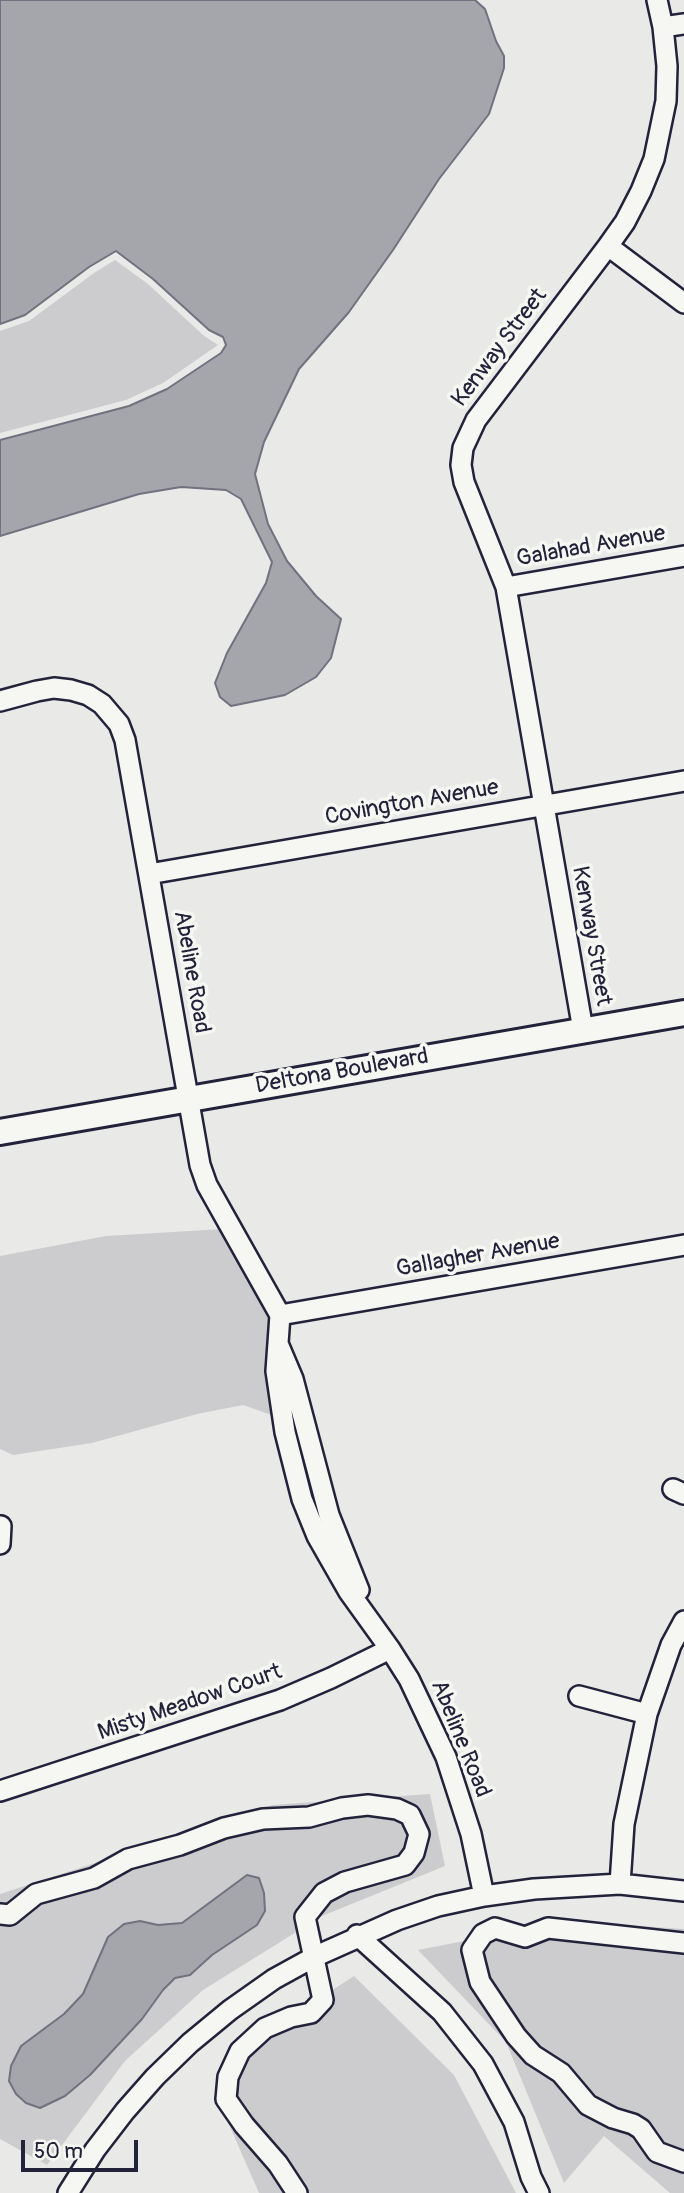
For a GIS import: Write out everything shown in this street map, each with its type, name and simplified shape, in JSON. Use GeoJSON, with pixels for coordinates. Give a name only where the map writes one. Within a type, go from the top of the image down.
{"type":"FeatureCollection","features":[{"type":"Feature","properties":{"kind":"main road","name":"Deltona Boulevard"},"geometry":{"type":"LineString","coordinates":[[0,1132],[684,1013]]}},
{"type":"Feature","properties":{"kind":"street","name":"Kenway Street"},"geometry":{"type":"LineString","coordinates":[[583,1030],[506,587],[464,482],[461,465],[463,448],[476,420],[608,246],[625,222],[641,191],[654,159],[666,101],[667,66],[657,0]]}},
{"type":"Feature","properties":{"kind":"street"},"geometry":{"type":"LineString","coordinates":[[663,27],[684,24]]}},
{"type":"Feature","properties":{"kind":"street"},"geometry":{"type":"LineString","coordinates":[[608,246],[684,303]]}},
{"type":"Feature","properties":{"kind":"street","name":"Galahad Avenue"},"geometry":{"type":"LineString","coordinates":[[506,587],[684,556]]}},
{"type":"Feature","properties":{"kind":"street","name":"Abeline Road"},"geometry":{"type":"LineString","coordinates":[[0,701],[46,689],[71,690],[88,695],[111,714],[125,740],[200,1165],[207,1185],[280,1315],[276,1371],[285,1433],[302,1499],[317,1536],[349,1592],[409,1679],[446,1757],[471,1834],[484,1896]]}},
{"type":"Feature","properties":{"kind":"street","name":"Covington Avenue"},"geometry":{"type":"LineString","coordinates":[[149,874],[684,781]]}},
{"type":"Feature","properties":{"kind":"street","name":"Gallagher Avenue"},"geometry":{"type":"LineString","coordinates":[[280,1315],[684,1245]]}},
{"type":"Feature","properties":{"kind":"street"},"geometry":{"type":"LineString","coordinates":[[620,1884],[624,1824],[647,1714],[671,1645],[684,1620]]}},
{"type":"Feature","properties":{"kind":"street","name":"Misty Meadow Court"},"geometry":{"type":"LineString","coordinates":[[0,1791],[280,1700],[390,1649]]}},
{"type":"Feature","properties":{"kind":"street"},"geometry":{"type":"LineString","coordinates":[[579,1696],[647,1714]]}},
{"type":"Feature","properties":{"kind":"street"},"geometry":{"type":"LineString","coordinates":[[0,1914],[10,1915],[36,1894],[94,1878],[128,1859],[180,1845],[224,1828],[264,1819],[309,1817],[342,1808],[368,1805],[397,1809],[410,1815],[419,1834],[414,1853],[405,1865],[345,1882],[324,1894],[305,1917],[321,1979],[323,2000],[311,2013],[291,2017],[265,2028],[240,2051],[228,2077],[226,2099],[244,2125],[278,2164],[297,2193]]}},
{"type":"Feature","properties":{"kind":"street"},"geometry":{"type":"LineString","coordinates":[[74,2191],[95,2150],[155,2077],[229,2010],[274,1979],[314,1957],[357,1936],[438,1906],[484,1896],[534,1889],[620,1884],[684,1891]]}},
{"type":"Feature","properties":{"kind":"street"},"geometry":{"type":"LineString","coordinates":[[684,1943],[548,1928],[525,1937],[495,1928],[483,1934],[472,1950],[480,1982],[516,2036],[533,2055],[561,2073],[588,2105],[612,2118],[633,2124],[641,2129],[657,2152],[684,2162]]}},
{"type":"Feature","properties":{"kind":"street"},"geometry":{"type":"LineString","coordinates":[[357,1936],[443,2012],[484,2064],[513,2122],[531,2178],[540,2193]]}},
{"type":"Feature","properties":{"kind":"shaded area"},"geometry":{"type":"Polygon","coordinates":[[[0,0],[475,0],[485,9],[504,56],[504,68],[489,114],[439,179],[349,312],[299,369],[264,442],[255,474],[268,524],[287,561],[316,596],[341,619],[331,658],[316,677],[285,695],[231,706],[220,697],[215,683],[227,653],[266,583],[272,562],[241,499],[226,490],[181,487],[139,494],[0,536],[0,440],[129,406],[167,389],[221,353],[226,345],[223,337],[209,330],[153,279],[116,251],[89,267],[25,315],[0,324],[0,0]]]}},
{"type":"Feature","properties":{"kind":"shaded area"},"geometry":{"type":"Polygon","coordinates":[[[115,260],[148,284],[203,335],[218,345],[163,383],[126,400],[0,433],[0,331],[29,321],[115,260]]]}},
{"type":"Feature","properties":{"kind":"shaded area"},"geometry":{"type":"Polygon","coordinates":[[[223,1229],[279,1332],[283,1419],[243,1405],[197,1414],[92,1443],[13,1455],[0,1449],[0,1256],[106,1236],[223,1229]]]}},
{"type":"Feature","properties":{"kind":"shaded area"},"geometry":{"type":"Polygon","coordinates":[[[430,1794],[445,1866],[322,1916],[203,1990],[125,2061],[47,2165],[0,2139],[0,1894],[272,1805],[430,1794]]]}},
{"type":"Feature","properties":{"kind":"shaded area"},"geometry":{"type":"Polygon","coordinates":[[[247,1875],[259,1878],[264,1893],[265,1911],[257,1925],[212,1955],[190,1975],[175,1978],[142,2019],[90,2075],[65,2096],[40,2108],[26,2103],[16,2094],[9,2081],[11,2066],[21,2046],[64,2014],[83,1994],[108,1937],[124,1924],[140,1921],[158,1925],[182,1923],[247,1875]]]}},
{"type":"Feature","properties":{"kind":"shaded area"},"geometry":{"type":"Polygon","coordinates":[[[566,1921],[684,1929],[684,2193],[670,2193],[604,2136],[564,2183],[506,2042],[418,1950],[566,1921]]]}},
{"type":"Feature","properties":{"kind":"shaded area"},"geometry":{"type":"Polygon","coordinates":[[[354,1976],[454,2075],[516,2193],[259,2193],[220,2104],[226,2059],[354,1976]]]}}]}
